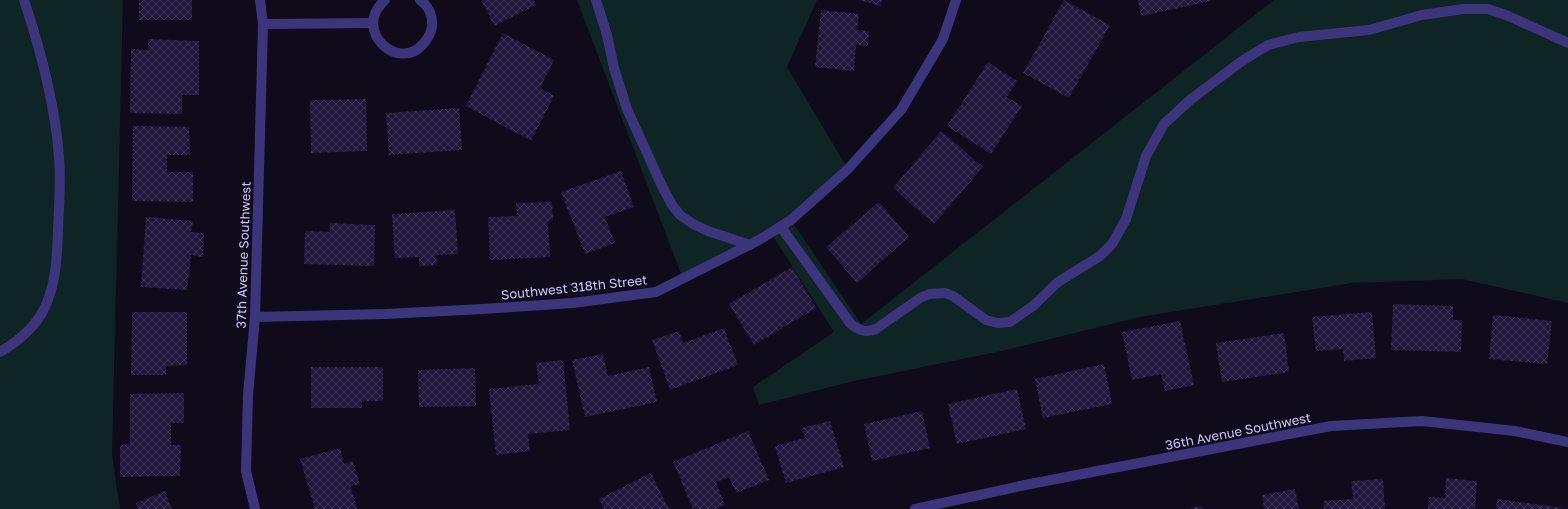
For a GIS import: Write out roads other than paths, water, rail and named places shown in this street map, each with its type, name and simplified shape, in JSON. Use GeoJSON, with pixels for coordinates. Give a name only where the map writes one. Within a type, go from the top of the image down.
{"type":"FeatureCollection","features":[{"type":"Feature","properties":{"kind":"street"},"geometry":{"type":"LineString","coordinates":[[0,352],[26,333],[34,325],[42,313],[50,295],[55,273],[58,244],[60,201],[59,158],[54,112],[42,57],[24,0]]}},
{"type":"Feature","properties":{"kind":"street","name":"37th Avenue Southwest"},"geometry":{"type":"LineString","coordinates":[[255,509],[246,471],[248,396],[255,317],[263,24],[260,0]]}},
{"type":"Feature","properties":{"kind":"street"},"geometry":{"type":"LineString","coordinates":[[385,0],[375,13],[373,23],[374,32],[379,41],[386,48],[394,52],[404,53],[414,51],[422,46],[432,29],[432,20],[429,10],[420,0]]}},
{"type":"Feature","properties":{"kind":"street"},"geometry":{"type":"LineString","coordinates":[[596,0],[607,35],[614,68],[627,109],[672,206],[680,215],[693,224],[708,231],[750,245]]}},
{"type":"Feature","properties":{"kind":"street","name":"Southwest 318th Street"},"geometry":{"type":"LineString","coordinates":[[255,317],[385,314],[483,309],[574,303],[656,292],[750,245],[791,220],[848,170],[901,110],[943,39],[956,0]]}},
{"type":"Feature","properties":{"kind":"street"},"geometry":{"type":"LineString","coordinates":[[781,226],[850,323],[862,331],[868,332],[876,329],[920,298],[929,294],[937,293],[945,294],[960,300],[973,312],[986,320],[998,323],[1010,322],[1033,306],[1058,282],[1100,256],[1112,244],[1126,219],[1146,156],[1164,124],[1190,100],[1242,61],[1268,45],[1300,37],[1370,30],[1422,15],[1463,9],[1488,9],[1506,14],[1568,43]]}},
{"type":"Feature","properties":{"kind":"street"},"geometry":{"type":"LineString","coordinates":[[263,24],[373,23]]}},
{"type":"Feature","properties":{"kind":"street","name":"36th Avenue Southwest"},"geometry":{"type":"LineString","coordinates":[[915,509],[1025,485],[1331,426],[1422,421],[1515,431],[1568,442]]}}]}
